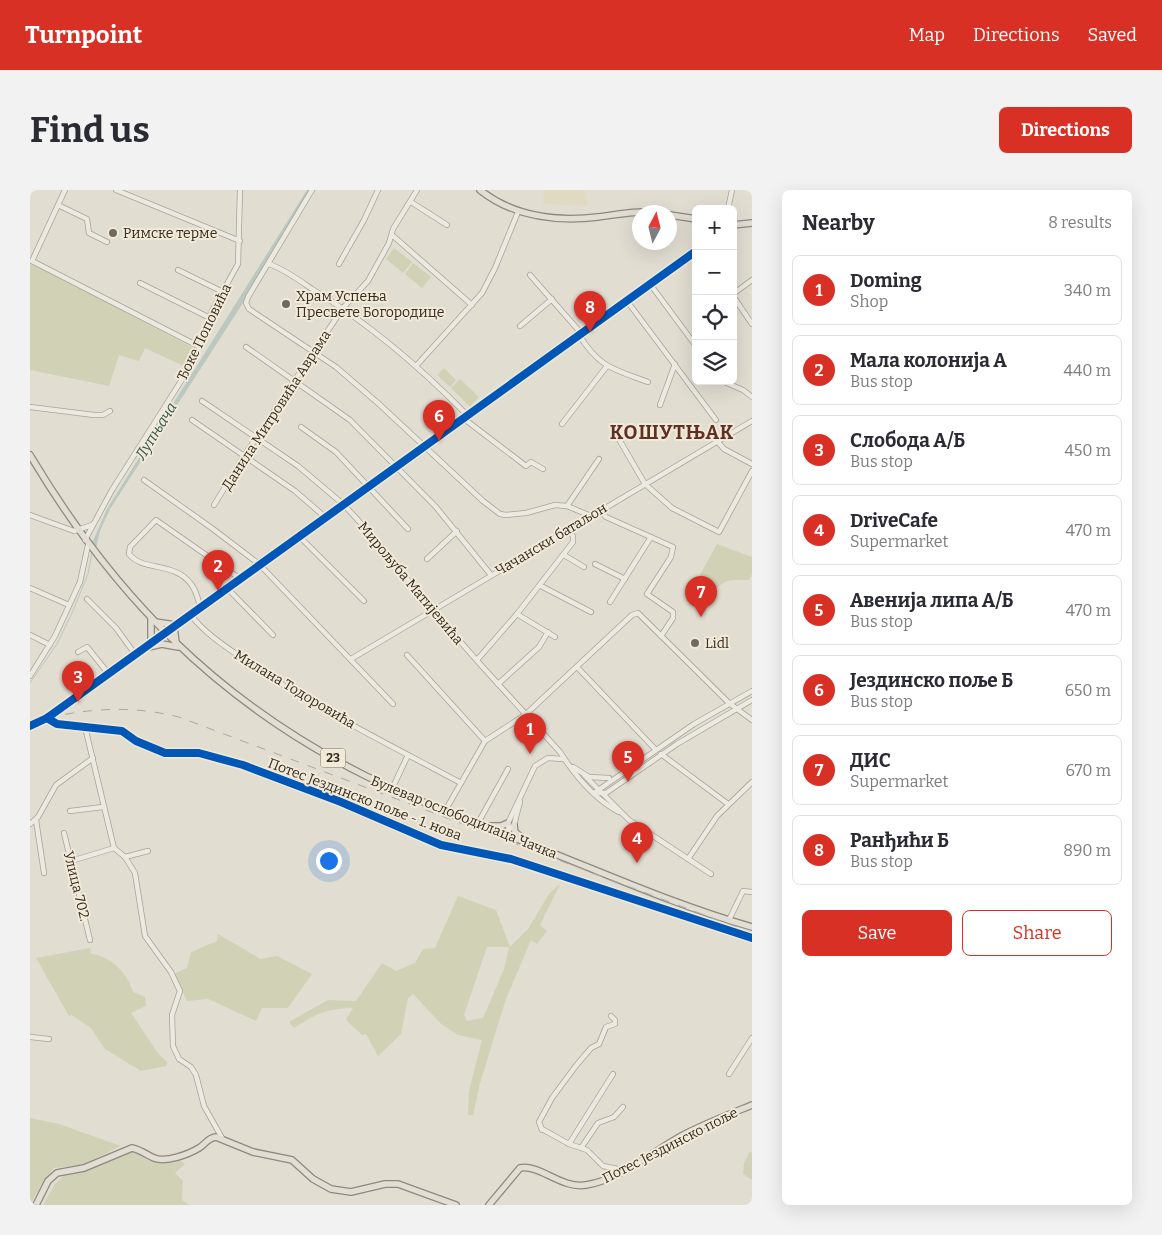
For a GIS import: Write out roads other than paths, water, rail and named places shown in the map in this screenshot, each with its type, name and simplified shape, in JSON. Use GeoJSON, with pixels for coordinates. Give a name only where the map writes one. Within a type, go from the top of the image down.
{"type":"FeatureCollection","features":[{"type":"Feature","properties":{"kind":"main road"},"geometry":{"type":"LineString","coordinates":[[480,190],[497,202],[518,212],[540,217],[565,219],[632,213]]}},
{"type":"Feature","properties":{"kind":"main road"},"geometry":{"type":"LineString","coordinates":[[677,216],[692,218]]}},
{"type":"Feature","properties":{"kind":"main road"},"geometry":{"type":"LineString","coordinates":[[737,225],[752,223]]}},
{"type":"Feature","properties":{"kind":"main road","name":"Булевар ослободилаца Чачка"},"geometry":{"type":"LineString","coordinates":[[30,455],[86,543],[152,620],[234,693],[272,721],[326,754],[392,788],[527,843],[752,927]]}},
{"type":"Feature","properties":{"kind":"main road"},"geometry":{"type":"LineString","coordinates":[[144,648],[162,644],[178,645],[175,625],[152,620],[151,642]]}},
{"type":"Feature","properties":{"kind":"main road"},"geometry":{"type":"LineString","coordinates":[[481,825],[504,826],[511,824],[517,834],[527,843]]}},
{"type":"Feature","properties":{"kind":"main road","name":"Потес Јездинско поље"},"geometry":{"type":"LineString","coordinates":[[489,1205],[520,1168],[532,1168],[559,1181],[581,1185],[593,1183],[623,1170],[685,1134],[752,1105]]}},
{"type":"Feature","properties":{"kind":"main road"},"geometry":{"type":"LineString","coordinates":[[36,1205],[52,1176],[62,1170],[84,1168],[132,1148],[156,1159],[177,1159],[190,1150],[199,1148],[209,1138],[222,1138],[253,1152],[292,1160],[313,1180],[331,1189],[351,1192],[385,1184],[398,1184],[453,1204]]}},
{"type":"Feature","properties":{"kind":"street"},"geometry":{"type":"LineString","coordinates":[[65,190],[31,261],[200,347]]}},
{"type":"Feature","properties":{"kind":"street"},"geometry":{"type":"LineString","coordinates":[[116,190],[240,241]]}},
{"type":"Feature","properties":{"kind":"street","name":"Ђоке Поповића"},"geometry":{"type":"LineString","coordinates":[[30,676],[50,645],[80,582],[86,543],[93,525],[108,497],[183,379],[200,347],[210,318],[238,264],[240,190]]}},
{"type":"Feature","properties":{"kind":"street"},"geometry":{"type":"LineString","coordinates":[[312,190],[248,296],[246,305],[314,351],[379,404],[482,501],[500,514],[526,513],[550,505],[567,506],[591,516]]}},
{"type":"Feature","properties":{"kind":"street"},"geometry":{"type":"LineString","coordinates":[[339,264],[364,220],[378,190]]}},
{"type":"Feature","properties":{"kind":"street","name":"Данила Митровића Аврама"},"geometry":{"type":"LineString","coordinates":[[214,505],[244,456],[258,438],[343,308],[368,281],[392,235],[392,229],[418,190]]}},
{"type":"Feature","properties":{"kind":"street"},"geometry":{"type":"LineString","coordinates":[[729,205],[732,190]]}},
{"type":"Feature","properties":{"kind":"street"},"geometry":{"type":"LineString","coordinates":[[411,202],[447,225]]}},
{"type":"Feature","properties":{"kind":"street"},"geometry":{"type":"LineString","coordinates":[[58,205],[87,219],[89,233],[107,242]]}},
{"type":"Feature","properties":{"kind":"street"},"geometry":{"type":"LineString","coordinates":[[416,366],[472,306],[492,274],[518,212]]}},
{"type":"Feature","properties":{"kind":"street"},"geometry":{"type":"LineString","coordinates":[[392,235],[472,306]]}},
{"type":"Feature","properties":{"kind":"street"},"geometry":{"type":"LineString","coordinates":[[30,726],[47,718],[200,606],[692,254]]}},
{"type":"Feature","properties":{"kind":"street"},"geometry":{"type":"LineString","coordinates":[[269,264],[343,308],[416,366],[465,417],[526,466],[532,462],[543,469]]}},
{"type":"Feature","properties":{"kind":"street"},"geometry":{"type":"LineString","coordinates":[[178,270],[223,292]]}},
{"type":"Feature","properties":{"kind":"street"},"geometry":{"type":"LineString","coordinates":[[530,275],[580,334],[593,357],[607,366],[648,382]]}},
{"type":"Feature","properties":{"kind":"street"},"geometry":{"type":"LineString","coordinates":[[737,292],[752,280]]}},
{"type":"Feature","properties":{"kind":"street"},"geometry":{"type":"LineString","coordinates":[[140,283],[210,318]]}},
{"type":"Feature","properties":{"kind":"street"},"geometry":{"type":"LineString","coordinates":[[650,284],[692,341]]}},
{"type":"Feature","properties":{"kind":"street"},"geometry":{"type":"LineString","coordinates":[[520,326],[552,299]]}},
{"type":"Feature","properties":{"kind":"street"},"geometry":{"type":"LineString","coordinates":[[627,300],[716,420]]}},
{"type":"Feature","properties":{"kind":"street"},"geometry":{"type":"LineString","coordinates":[[737,301],[752,324]]}},
{"type":"Feature","properties":{"kind":"street"},"geometry":{"type":"LineString","coordinates":[[246,348],[350,420],[397,466],[457,531],[491,575]]}},
{"type":"Feature","properties":{"kind":"street"},"geometry":{"type":"LineString","coordinates":[[660,404],[675,364]]}},
{"type":"Feature","properties":{"kind":"street"},"geometry":{"type":"LineString","coordinates":[[562,424],[607,366]]}},
{"type":"Feature","properties":{"kind":"street"},"geometry":{"type":"LineString","coordinates":[[731,385],[743,390],[752,397]]}},
{"type":"Feature","properties":{"kind":"street","name":"Мирољуба Матијевића"},"geometry":{"type":"LineString","coordinates":[[202,401],[298,466],[343,504],[380,544],[432,610],[560,752],[563,759],[595,791]]}},
{"type":"Feature","properties":{"kind":"street"},"geometry":{"type":"LineString","coordinates":[[30,407],[94,415],[103,415],[110,411]]}},
{"type":"Feature","properties":{"kind":"street"},"geometry":{"type":"LineString","coordinates":[[192,420],[295,491],[325,517]]}},
{"type":"Feature","properties":{"kind":"street","name":"Чачански батаљон"},"geometry":{"type":"LineString","coordinates":[[350,659],[752,421]]}},
{"type":"Feature","properties":{"kind":"street"},"geometry":{"type":"LineString","coordinates":[[301,427],[332,449],[408,529]]}},
{"type":"Feature","properties":{"kind":"street"},"geometry":{"type":"LineString","coordinates":[[617,436],[645,484],[672,508],[719,532],[752,471]]}},
{"type":"Feature","properties":{"kind":"street"},"geometry":{"type":"LineString","coordinates":[[717,441],[724,449],[752,464]]}},
{"type":"Feature","properties":{"kind":"street"},"geometry":{"type":"LineString","coordinates":[[567,506],[600,459]]}},
{"type":"Feature","properties":{"kind":"street"},"geometry":{"type":"LineString","coordinates":[[144,480],[259,564],[393,704]]}},
{"type":"Feature","properties":{"kind":"street"},"geometry":{"type":"LineString","coordinates":[[600,510],[606,517],[673,547],[671,557],[647,594],[673,612],[673,618],[661,636]]}},
{"type":"Feature","properties":{"kind":"street"},"geometry":{"type":"LineString","coordinates":[[30,515],[68,530],[78,531],[93,525]]}},
{"type":"Feature","properties":{"kind":"street"},"geometry":{"type":"LineString","coordinates":[[200,606],[193,587],[179,572],[138,560],[128,554],[130,546],[156,520],[240,578]]}},
{"type":"Feature","properties":{"kind":"street"},"geometry":{"type":"LineString","coordinates":[[427,559],[457,531]]}},
{"type":"Feature","properties":{"kind":"street"},"geometry":{"type":"LineString","coordinates":[[477,660],[564,556],[574,541],[568,531]]}},
{"type":"Feature","properties":{"kind":"street"},"geometry":{"type":"LineString","coordinates":[[299,536],[364,602]]}},
{"type":"Feature","properties":{"kind":"street"},"geometry":{"type":"LineString","coordinates":[[610,602],[651,537]]}},
{"type":"Feature","properties":{"kind":"street"},"geometry":{"type":"LineString","coordinates":[[564,556],[584,568]]}},
{"type":"Feature","properties":{"kind":"street"},"geometry":{"type":"LineString","coordinates":[[595,564],[625,579]]}},
{"type":"Feature","properties":{"kind":"street"},"geometry":{"type":"LineString","coordinates":[[540,586],[591,612]]}},
{"type":"Feature","properties":{"kind":"street"},"geometry":{"type":"LineString","coordinates":[[30,588],[69,605]]}},
{"type":"Feature","properties":{"kind":"street"},"geometry":{"type":"LineString","coordinates":[[227,588],[273,635]]}},
{"type":"Feature","properties":{"kind":"street"},"geometry":{"type":"LineString","coordinates":[[87,599],[116,628],[135,654]]}},
{"type":"Feature","properties":{"kind":"street"},"geometry":{"type":"LineString","coordinates":[[446,811],[485,741],[525,715],[632,615],[638,613],[730,704],[752,720]]}},
{"type":"Feature","properties":{"kind":"street","name":"Милана Тодоровића"},"geometry":{"type":"LineString","coordinates":[[190,614],[209,634],[259,670],[408,755],[461,782]]}},
{"type":"Feature","properties":{"kind":"street"},"geometry":{"type":"LineString","coordinates":[[517,614],[555,637]]}},
{"type":"Feature","properties":{"kind":"street"},"geometry":{"type":"LineString","coordinates":[[498,684],[539,647],[548,632]]}},
{"type":"Feature","properties":{"kind":"street"},"geometry":{"type":"LineString","coordinates":[[30,635],[50,645]]}},
{"type":"Feature","properties":{"kind":"street"},"geometry":{"type":"LineString","coordinates":[[78,652],[87,646],[108,673]]}},
{"type":"Feature","properties":{"kind":"street"},"geometry":{"type":"LineString","coordinates":[[407,655],[485,741]]}},
{"type":"Feature","properties":{"kind":"street"},"geometry":{"type":"LineString","coordinates":[[577,667],[655,749]]}},
{"type":"Feature","properties":{"kind":"street"},"geometry":{"type":"LineString","coordinates":[[595,791],[655,749],[752,691]]}},
{"type":"Feature","properties":{"kind":"street"},"geometry":{"type":"LineString","coordinates":[[603,794],[661,754],[752,700]]}},
{"type":"Feature","properties":{"kind":"street","name":"Потес Јездинско поље - 1. нова"},"geometry":{"type":"LineString","coordinates":[[47,718],[54,723],[122,732],[136,741],[165,753],[199,753],[243,765],[341,802],[441,845],[511,860],[752,938]]}},
{"type":"Feature","properties":{"kind":"street"},"geometry":{"type":"LineString","coordinates":[[85,727],[114,848],[125,857],[135,873],[145,936],[171,972],[180,991],[172,1015],[173,1046],[180,1059],[191,1067],[196,1076],[204,1106],[222,1138]]}},
{"type":"Feature","properties":{"kind":"street"},"geometry":{"type":"LineString","coordinates":[[661,754],[728,804]]}},
{"type":"Feature","properties":{"kind":"street"},"geometry":{"type":"LineString","coordinates":[[392,788],[408,755]]}},
{"type":"Feature","properties":{"kind":"street"},"geometry":{"type":"LineString","coordinates":[[30,824],[36,820],[56,785],[93,758]]}},
{"type":"Feature","properties":{"kind":"street"},"geometry":{"type":"LineString","coordinates":[[506,834],[537,764],[548,758],[563,759]]}},
{"type":"Feature","properties":{"kind":"street"},"geometry":{"type":"LineString","coordinates":[[570,765],[584,775],[606,804],[652,837],[711,874]]}},
{"type":"Feature","properties":{"kind":"street"},"geometry":{"type":"LineString","coordinates":[[481,825],[508,769]]}},
{"type":"Feature","properties":{"kind":"street"},"geometry":{"type":"LineString","coordinates":[[584,775],[602,779],[613,778]]}},
{"type":"Feature","properties":{"kind":"street"},"geometry":{"type":"LineString","coordinates":[[688,859],[728,804],[752,782]]}},
{"type":"Feature","properties":{"kind":"street"},"geometry":{"type":"LineString","coordinates":[[595,791],[603,794],[619,812]]}},
{"type":"Feature","properties":{"kind":"street"},"geometry":{"type":"LineString","coordinates":[[70,811],[103,807]]}},
{"type":"Feature","properties":{"kind":"street"},"geometry":{"type":"LineString","coordinates":[[36,820],[44,873]]}},
{"type":"Feature","properties":{"kind":"street","name":"Улица 702."},"geometry":{"type":"LineString","coordinates":[[64,832],[90,940]]}},
{"type":"Feature","properties":{"kind":"street"},"geometry":{"type":"LineString","coordinates":[[71,861],[114,848]]}},
{"type":"Feature","properties":{"kind":"street"},"geometry":{"type":"LineString","coordinates":[[125,857],[148,851]]}},
{"type":"Feature","properties":{"kind":"street"},"geometry":{"type":"LineString","coordinates":[[729,920],[743,891],[752,892]]}},
{"type":"Feature","properties":{"kind":"street"},"geometry":{"type":"LineString","coordinates":[[611,1016],[615,1020],[615,1024],[606,1027],[598,1044],[591,1048],[575,1067],[552,1098],[539,1122],[540,1128],[569,1144],[587,1150],[603,1166],[613,1170],[623,1170]]}},
{"type":"Feature","properties":{"kind":"street"},"geometry":{"type":"LineString","coordinates":[[30,1037],[49,1039]]}},
{"type":"Feature","properties":{"kind":"street"},"geometry":{"type":"LineString","coordinates":[[728,1074],[752,1038]]}},
{"type":"Feature","properties":{"kind":"street"},"geometry":{"type":"LineString","coordinates":[[569,1144],[613,1074]]}},
{"type":"Feature","properties":{"kind":"street"},"geometry":{"type":"LineString","coordinates":[[582,1148],[598,1123],[614,1117],[623,1107]]}},
{"type":"Feature","properties":{"kind":"water"},"geometry":{"type":"Polygon","coordinates":[[[307,190],[311,190],[243,303],[110,509],[100,531],[96,548],[92,543],[107,509],[307,190]]]}},
{"type":"Feature","properties":{"kind":"waterway","name":"Лупњача"},"geometry":{"type":"LineString","coordinates":[[30,683],[57,644],[72,613],[88,574],[92,552]]}},
{"type":"Feature","properties":{"kind":"railway"},"geometry":{"type":"LineString","coordinates":[[30,722],[86,711],[122,709],[141,710],[179,717],[752,933]]}},
{"type":"Feature","properties":{"kind":"place","name":"Римске терме"},"geometry":{"type":"Point","coordinates":[113,233]}},
{"type":"Feature","properties":{"kind":"place","name":"Храм Успења Пресвете Богородице"},"geometry":{"type":"Point","coordinates":[286,304]}},
{"type":"Feature","properties":{"kind":"place","name":"Ранђићи Б"},"geometry":{"type":"Point","coordinates":[590,332]}},
{"type":"Feature","properties":{"kind":"place","name":"Јездинско поље Б"},"geometry":{"type":"Point","coordinates":[439,441]}},
{"type":"Feature","properties":{"kind":"place","name":"Мала колонија А"},"geometry":{"type":"Point","coordinates":[218,591]}},
{"type":"Feature","properties":{"kind":"place","name":"ДИС"},"geometry":{"type":"Point","coordinates":[701,617]}},
{"type":"Feature","properties":{"kind":"place","name":"Lidl"},"geometry":{"type":"Point","coordinates":[695,643]}},
{"type":"Feature","properties":{"kind":"place","name":"Слобода А/Б"},"geometry":{"type":"Point","coordinates":[78,702]}},
{"type":"Feature","properties":{"kind":"place","name":"Doming"},"geometry":{"type":"Point","coordinates":[530,754]}},
{"type":"Feature","properties":{"kind":"place","name":"Авенија липа А/Б"},"geometry":{"type":"Point","coordinates":[628,782]}},
{"type":"Feature","properties":{"kind":"place","name":"DriveCafe"},"geometry":{"type":"Point","coordinates":[637,863]}},
{"type":"Feature","properties":{"kind":"district","name":"КОШУТЊАК"},"geometry":{"type":"Point","coordinates":[672,432]}}]}
